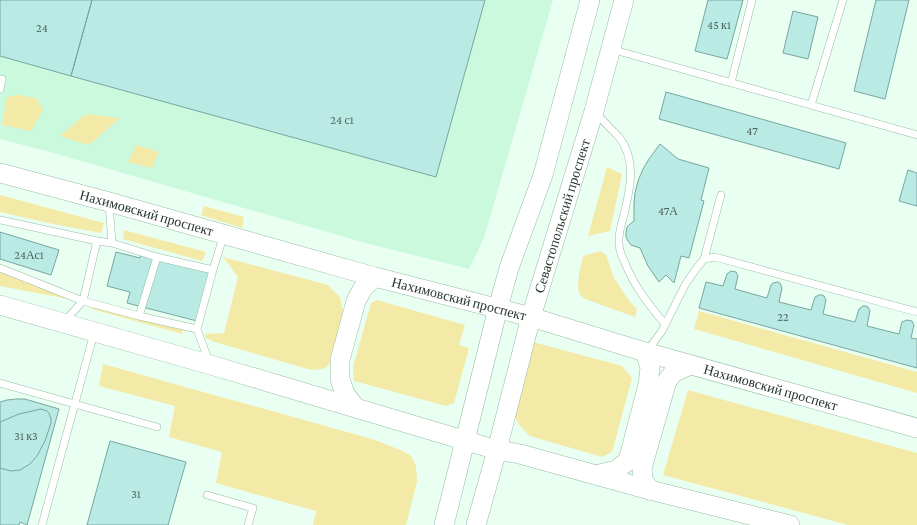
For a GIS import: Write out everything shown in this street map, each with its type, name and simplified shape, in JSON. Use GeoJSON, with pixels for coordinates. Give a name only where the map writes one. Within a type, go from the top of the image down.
{"type":"FeatureCollection","features":[{"type":"Feature","properties":{"kind":"main road"},"geometry":{"type":"LineString","coordinates":[[444,525],[509,268],[543,175],[590,0]]}},
{"type":"Feature","properties":{"kind":"main road","name":"Севастопольский проспект"},"geometry":{"type":"LineString","coordinates":[[476,525],[531,317],[594,110],[624,0]]}},
{"type":"Feature","properties":{"kind":"main road","name":"Нахимовский проспект"},"geometry":{"type":"LineString","coordinates":[[0,173],[375,277],[531,317],[690,365],[917,428]]}},
{"type":"Feature","properties":{"kind":"main road"},"geometry":{"type":"LineString","coordinates":[[356,408],[345,394],[340,379],[340,360],[356,301],[364,288],[375,277]]}},
{"type":"Feature","properties":{"kind":"main road"},"geometry":{"type":"LineString","coordinates":[[0,305],[62,324],[211,365],[497,450],[520,454],[596,476],[790,525]]}},
{"type":"Feature","properties":{"kind":"main road"},"geometry":{"type":"LineString","coordinates":[[596,476],[616,470],[628,461],[648,385],[650,367],[645,352]]}},
{"type":"Feature","properties":{"kind":"main road"},"geometry":{"type":"LineString","coordinates":[[650,490],[643,480],[642,468],[668,381],[673,373],[690,365]]}},
{"type":"Feature","properties":{"kind":"lane"},"geometry":{"type":"LineString","coordinates":[[731,83],[752,0]]}},
{"type":"Feature","properties":{"kind":"lane"},"geometry":{"type":"LineString","coordinates":[[811,105],[843,0]]}},
{"type":"Feature","properties":{"kind":"lane"},"geometry":{"type":"LineString","coordinates":[[611,49],[917,135]]}},
{"type":"Feature","properties":{"kind":"lane"},"geometry":{"type":"LineString","coordinates":[[0,78],[2,79],[0,88]]}},
{"type":"Feature","properties":{"kind":"lane"},"geometry":{"type":"LineString","coordinates":[[594,110],[619,138],[628,152],[631,164],[631,176],[627,201],[619,233],[621,253],[638,290],[665,324]]}},
{"type":"Feature","properties":{"kind":"lane"},"geometry":{"type":"LineString","coordinates":[[645,352],[662,331],[685,285],[704,259],[721,195]]}},
{"type":"Feature","properties":{"kind":"lane"},"geometry":{"type":"LineString","coordinates":[[109,202],[112,243]]}},
{"type":"Feature","properties":{"kind":"lane"},"geometry":{"type":"LineString","coordinates":[[0,220],[112,243],[213,270]]}},
{"type":"Feature","properties":{"kind":"lane"},"geometry":{"type":"LineString","coordinates":[[211,365],[197,329],[224,234]]}},
{"type":"Feature","properties":{"kind":"lane"},"geometry":{"type":"LineString","coordinates":[[62,324],[83,300],[97,241]]}},
{"type":"Feature","properties":{"kind":"lane"},"geometry":{"type":"LineString","coordinates":[[139,316],[157,256]]}},
{"type":"Feature","properties":{"kind":"lane"},"geometry":{"type":"LineString","coordinates":[[704,259],[715,257],[917,312]]}},
{"type":"Feature","properties":{"kind":"lane"},"geometry":{"type":"LineString","coordinates":[[0,268],[83,300],[139,316],[197,329]]}},
{"type":"Feature","properties":{"kind":"lane"},"geometry":{"type":"LineString","coordinates":[[42,525],[94,333]]}},
{"type":"Feature","properties":{"kind":"lane"},"geometry":{"type":"LineString","coordinates":[[0,383],[158,427]]}},
{"type":"Feature","properties":{"kind":"lane"},"geometry":{"type":"LineString","coordinates":[[207,495],[253,508],[248,525]]}},
{"type":"Feature","properties":{"kind":"shaded area"},"geometry":{"type":"Polygon","coordinates":[[[0,0],[553,0],[484,238],[469,269],[369,244],[0,139],[0,0]]]}},
{"type":"Feature","properties":{"kind":"shaded area"},"geometry":{"type":"Polygon","coordinates":[[[19,95],[36,98],[43,110],[31,131],[2,125],[7,97],[19,95]]]}},
{"type":"Feature","properties":{"kind":"shaded area"},"geometry":{"type":"Polygon","coordinates":[[[86,114],[120,118],[89,145],[60,136],[86,114]]]}},
{"type":"Feature","properties":{"kind":"shaded area"},"geometry":{"type":"Polygon","coordinates":[[[136,145],[159,152],[152,168],[128,162],[136,145]]]}},
{"type":"Feature","properties":{"kind":"shaded area"},"geometry":{"type":"Polygon","coordinates":[[[607,167],[622,174],[610,231],[588,236],[607,167]]]}},
{"type":"Feature","properties":{"kind":"shaded area"},"geometry":{"type":"Polygon","coordinates":[[[0,195],[104,223],[101,233],[0,212],[0,195]]]}},
{"type":"Feature","properties":{"kind":"shaded area"},"geometry":{"type":"Polygon","coordinates":[[[204,206],[244,217],[242,228],[201,215],[204,206]]]}},
{"type":"Feature","properties":{"kind":"shaded area"},"geometry":{"type":"Polygon","coordinates":[[[124,230],[206,252],[202,261],[123,239],[124,230]]]}},
{"type":"Feature","properties":{"kind":"shaded area"},"geometry":{"type":"Polygon","coordinates":[[[601,251],[606,255],[614,278],[630,302],[637,309],[635,317],[587,300],[580,295],[578,282],[583,256],[601,251]]]}},
{"type":"Feature","properties":{"kind":"shaded area"},"geometry":{"type":"Polygon","coordinates":[[[223,257],[328,285],[340,297],[343,312],[332,360],[328,366],[321,369],[311,370],[215,342],[206,338],[205,334],[224,333],[238,277],[223,257]]]}},
{"type":"Feature","properties":{"kind":"shaded area"},"geometry":{"type":"Polygon","coordinates":[[[0,272],[70,295],[68,299],[0,286],[0,272]]]}},
{"type":"Feature","properties":{"kind":"shaded area"},"geometry":{"type":"Polygon","coordinates":[[[377,300],[465,325],[459,345],[469,348],[454,403],[446,406],[354,381],[353,367],[371,303],[377,300]]]}},
{"type":"Feature","properties":{"kind":"shaded area"},"geometry":{"type":"Polygon","coordinates":[[[94,304],[183,330],[182,334],[92,309],[94,304]]]}},
{"type":"Feature","properties":{"kind":"shaded area"},"geometry":{"type":"Polygon","coordinates":[[[699,311],[917,372],[917,393],[694,329],[699,311]]]}},
{"type":"Feature","properties":{"kind":"shaded area"},"geometry":{"type":"Polygon","coordinates":[[[533,342],[622,366],[632,378],[612,452],[602,457],[530,436],[520,426],[516,419],[514,410],[533,342]]]}},
{"type":"Feature","properties":{"kind":"shaded area"},"geometry":{"type":"Polygon","coordinates":[[[103,364],[372,439],[403,451],[411,456],[416,466],[417,482],[406,525],[313,525],[316,511],[216,483],[222,452],[169,437],[175,406],[99,386],[103,364]]]}},
{"type":"Feature","properties":{"kind":"shaded area"},"geometry":{"type":"Polygon","coordinates":[[[688,390],[917,453],[917,525],[848,525],[663,475],[688,390]]]}},
{"type":"Feature","properties":{"kind":"building"},"geometry":{"type":"Polygon","coordinates":[[[0,0],[92,0],[71,76],[0,56],[0,0]]]}},
{"type":"Feature","properties":{"kind":"building"},"geometry":{"type":"Polygon","coordinates":[[[92,0],[485,0],[436,177],[71,76],[92,0]]]}},
{"type":"Feature","properties":{"kind":"building"},"geometry":{"type":"Polygon","coordinates":[[[708,0],[743,0],[727,59],[695,51],[708,0]]]}},
{"type":"Feature","properties":{"kind":"building"},"geometry":{"type":"Polygon","coordinates":[[[876,0],[909,0],[885,99],[854,91],[876,0]]]}},
{"type":"Feature","properties":{"kind":"building"},"geometry":{"type":"Polygon","coordinates":[[[793,11],[818,17],[808,59],[783,53],[793,11]]]}},
{"type":"Feature","properties":{"kind":"building"},"geometry":{"type":"Polygon","coordinates":[[[666,92],[846,143],[839,169],[659,119],[666,92]]]}},
{"type":"Feature","properties":{"kind":"building"},"geometry":{"type":"Polygon","coordinates":[[[660,144],[678,159],[709,168],[701,200],[704,201],[689,258],[681,256],[674,283],[666,275],[659,282],[648,266],[640,248],[631,245],[626,237],[627,227],[634,221],[635,193],[638,181],[643,169],[660,144]]]}},
{"type":"Feature","properties":{"kind":"building"},"geometry":{"type":"Polygon","coordinates":[[[908,170],[917,173],[917,206],[899,201],[908,170]]]}},
{"type":"Feature","properties":{"kind":"building"},"geometry":{"type":"Polygon","coordinates":[[[0,232],[59,250],[51,275],[0,259],[0,232]]]}},
{"type":"Feature","properties":{"kind":"building"},"geometry":{"type":"Polygon","coordinates":[[[116,252],[140,258],[141,253],[210,270],[197,321],[127,303],[130,292],[107,286],[116,252]]]}},
{"type":"Feature","properties":{"kind":"building"},"geometry":{"type":"Polygon","coordinates":[[[731,271],[736,272],[738,276],[735,289],[767,298],[771,285],[773,283],[780,283],[782,288],[779,302],[811,310],[815,297],[822,295],[826,300],[823,314],[855,322],[859,309],[866,306],[870,311],[867,326],[899,334],[902,322],[907,320],[912,321],[914,325],[911,338],[917,339],[917,368],[699,308],[706,282],[723,286],[727,274],[731,271]]]}},
{"type":"Feature","properties":{"kind":"building"},"geometry":{"type":"Polygon","coordinates":[[[25,399],[59,409],[27,525],[20,522],[19,525],[0,525],[0,402],[25,399]]]}},
{"type":"Feature","properties":{"kind":"building"},"geometry":{"type":"Polygon","coordinates":[[[41,409],[49,413],[51,423],[45,441],[37,456],[30,464],[20,470],[11,471],[0,468],[0,422],[19,414],[41,409]]]}},
{"type":"Feature","properties":{"kind":"building"},"geometry":{"type":"Polygon","coordinates":[[[110,441],[186,462],[168,525],[87,525],[110,441]]]}}]}
